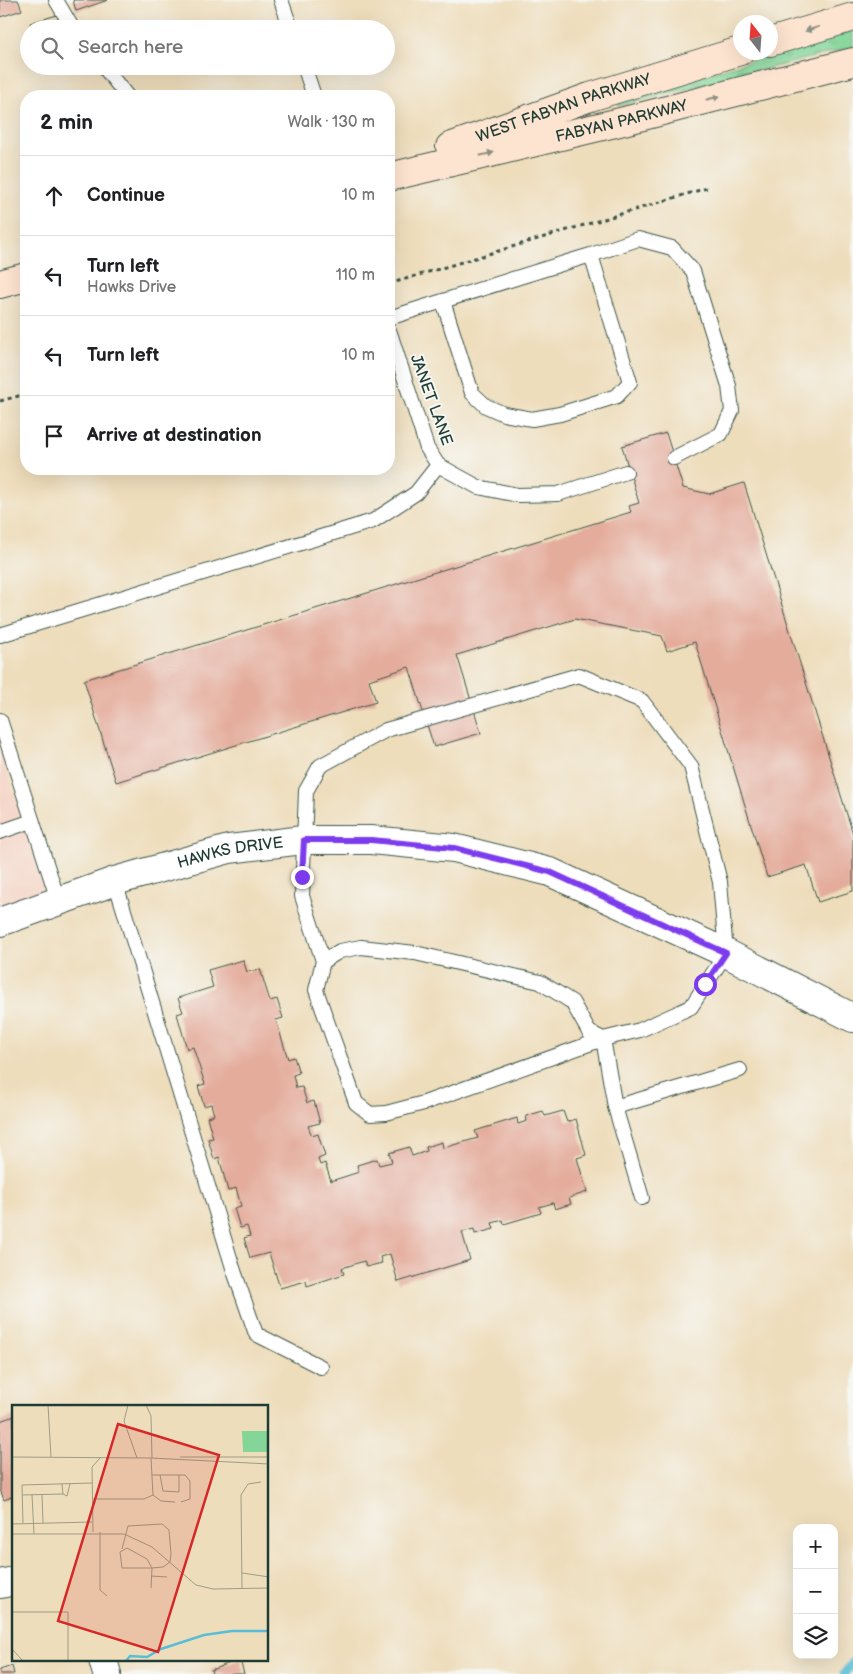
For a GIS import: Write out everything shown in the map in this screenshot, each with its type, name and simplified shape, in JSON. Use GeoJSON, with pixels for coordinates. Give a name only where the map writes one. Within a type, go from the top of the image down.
{"type":"FeatureCollection","features":[{"type":"Feature","properties":{"kind":"main road"},"geometry":{"type":"LineString","coordinates":[[778,40],[853,17]]}},
{"type":"Feature","properties":{"kind":"main road","name":"WEST FABYAN PARKWAY"},"geometry":{"type":"LineString","coordinates":[[395,166],[590,97],[733,53]]}},
{"type":"Feature","properties":{"kind":"main road","name":"FABYAN PARKWAY"},"geometry":{"type":"LineString","coordinates":[[395,176],[624,121],[853,62]]}},
{"type":"Feature","properties":{"kind":"main road"},"geometry":{"type":"LineString","coordinates":[[0,284],[20,279]]}},
{"type":"Feature","properties":{"kind":"street","name":"HAWKS DRIVE"},"geometry":{"type":"LineString","coordinates":[[0,922],[59,903],[115,881],[229,849],[304,840],[371,840],[454,848],[550,872],[726,953],[853,1018]]}},
{"type":"Feature","properties":{"kind":"lane"},"geometry":{"type":"LineString","coordinates":[[56,0],[68,20]]}},
{"type":"Feature","properties":{"kind":"lane"},"geometry":{"type":"LineString","coordinates":[[281,0],[288,20]]}},
{"type":"Feature","properties":{"kind":"lane"},"geometry":{"type":"LineString","coordinates":[[110,75],[122,90]]}},
{"type":"Feature","properties":{"kind":"lane"},"geometry":{"type":"LineString","coordinates":[[307,75],[312,90]]}},
{"type":"Feature","properties":{"kind":"lane"},"geometry":{"type":"LineString","coordinates":[[395,316],[638,240],[672,248],[693,271],[728,386],[732,411],[721,434],[674,458]]}},
{"type":"Feature","properties":{"kind":"lane"},"geometry":{"type":"LineString","coordinates":[[444,300],[472,394],[486,406],[504,414],[532,419],[560,414],[617,396],[630,382],[627,366],[591,255]]}},
{"type":"Feature","properties":{"kind":"lane","name":"JANET LANE"},"geometry":{"type":"LineString","coordinates":[[395,349],[427,448],[438,465],[478,487],[518,495],[558,494],[626,472]]}},
{"type":"Feature","properties":{"kind":"lane"},"geometry":{"type":"LineString","coordinates":[[0,635],[373,521],[416,494],[438,465]]}},
{"type":"Feature","properties":{"kind":"lane"},"geometry":{"type":"LineString","coordinates":[[579,675],[642,701],[691,766],[720,882],[726,953],[690,1007],[640,1030],[603,1039],[424,1103],[386,1113],[370,1114],[356,1103],[316,990],[323,961],[302,896],[304,840],[306,791],[320,766],[386,730],[579,675]]}},
{"type":"Feature","properties":{"kind":"lane"},"geometry":{"type":"LineString","coordinates":[[0,720],[59,903]]}},
{"type":"Feature","properties":{"kind":"lane"},"geometry":{"type":"LineString","coordinates":[[0,832],[32,821]]}},
{"type":"Feature","properties":{"kind":"lane"},"geometry":{"type":"LineString","coordinates":[[115,881],[234,1271],[256,1334],[320,1366]]}},
{"type":"Feature","properties":{"kind":"lane"},"geometry":{"type":"LineString","coordinates":[[323,961],[340,950],[361,947],[415,953],[540,982],[572,1002],[589,1032],[603,1039]]}},
{"type":"Feature","properties":{"kind":"lane"},"geometry":{"type":"LineString","coordinates":[[603,1039],[616,1107],[642,1198]]}},
{"type":"Feature","properties":{"kind":"lane"},"geometry":{"type":"LineString","coordinates":[[616,1107],[740,1070]]}},
{"type":"Feature","properties":{"kind":"path"},"geometry":{"type":"LineString","coordinates":[[395,282],[710,187]]}},
{"type":"Feature","properties":{"kind":"path"},"geometry":{"type":"LineString","coordinates":[[0,401],[20,396]]}},
{"type":"Feature","properties":{"kind":"shaded area"},"geometry":{"type":"Polygon","coordinates":[[[0,750],[47,896],[0,911],[0,750]]]}},
{"type":"Feature","properties":{"kind":"green space"},"geometry":{"type":"Polygon","coordinates":[[[853,30],[853,47],[619,106],[618,101],[754,60],[778,60],[778,53],[853,30]]]}},
{"type":"Feature","properties":{"kind":"building"},"geometry":{"type":"Polygon","coordinates":[[[0,0],[18,0],[22,10],[0,17],[0,0]]]}},
{"type":"Feature","properties":{"kind":"building"},"geometry":{"type":"Polygon","coordinates":[[[73,0],[108,0],[76,11],[73,0]]]}},
{"type":"Feature","properties":{"kind":"building"},"geometry":{"type":"Polygon","coordinates":[[[57,15],[58,20],[40,20],[57,15]]]}},
{"type":"Feature","properties":{"kind":"building"},"geometry":{"type":"Polygon","coordinates":[[[666,433],[683,488],[709,494],[744,483],[853,834],[853,891],[818,902],[806,865],[767,877],[695,642],[667,651],[662,636],[575,619],[457,655],[481,733],[434,747],[409,667],[369,680],[376,702],[116,782],[84,680],[631,512],[629,506],[639,503],[622,446],[666,433]]]}},
{"type":"Feature","properties":{"kind":"building"},"geometry":{"type":"Polygon","coordinates":[[[243,960],[247,972],[260,969],[270,1001],[277,999],[283,1018],[276,1020],[288,1059],[294,1057],[299,1073],[293,1075],[296,1088],[302,1087],[307,1103],[314,1101],[320,1123],[308,1126],[312,1136],[318,1134],[325,1156],[318,1159],[320,1165],[325,1163],[331,1181],[359,1172],[357,1165],[377,1159],[379,1165],[392,1162],[389,1153],[409,1147],[412,1156],[427,1151],[426,1147],[442,1142],[443,1148],[478,1138],[475,1131],[517,1118],[518,1124],[527,1121],[526,1116],[543,1111],[545,1116],[563,1111],[567,1122],[576,1119],[586,1155],[577,1158],[587,1192],[569,1198],[571,1204],[555,1209],[553,1203],[539,1207],[541,1213],[504,1224],[503,1220],[492,1223],[494,1229],[475,1234],[474,1229],[462,1232],[470,1260],[398,1282],[390,1254],[380,1257],[382,1263],[366,1267],[364,1261],[342,1268],[344,1274],[307,1286],[306,1281],[280,1288],[269,1253],[250,1258],[244,1238],[250,1236],[247,1226],[240,1228],[234,1208],[241,1206],[236,1188],[228,1191],[219,1157],[214,1159],[208,1139],[213,1138],[207,1117],[214,1115],[211,1104],[204,1106],[198,1086],[205,1084],[193,1047],[187,1049],[177,1014],[183,1012],[178,998],[213,987],[208,970],[243,960]]]}},
{"type":"Feature","properties":{"kind":"building"},"geometry":{"type":"Polygon","coordinates":[[[12,1417],[12,1497],[4,1500],[0,1489],[0,1421],[12,1417]]]}},
{"type":"Feature","properties":{"kind":"building"},"geometry":{"type":"Polygon","coordinates":[[[233,1662],[241,1662],[244,1674],[212,1674],[211,1670],[233,1662]]]}},
{"type":"Feature","properties":{"kind":"building"},"geometry":{"type":"Polygon","coordinates":[[[12,1666],[14,1674],[0,1674],[0,1670],[12,1666]]]}},
{"type":"Feature","properties":{"kind":"waterway"},"geometry":{"type":"LineString","coordinates":[[844,1674],[853,1662]]}},
{"type":"Feature","properties":{"kind":"route"},"geometry":{"type":"LineString","coordinates":[[302,877],[304,840],[371,840],[454,848],[550,872],[726,953],[705,984]]}}]}
